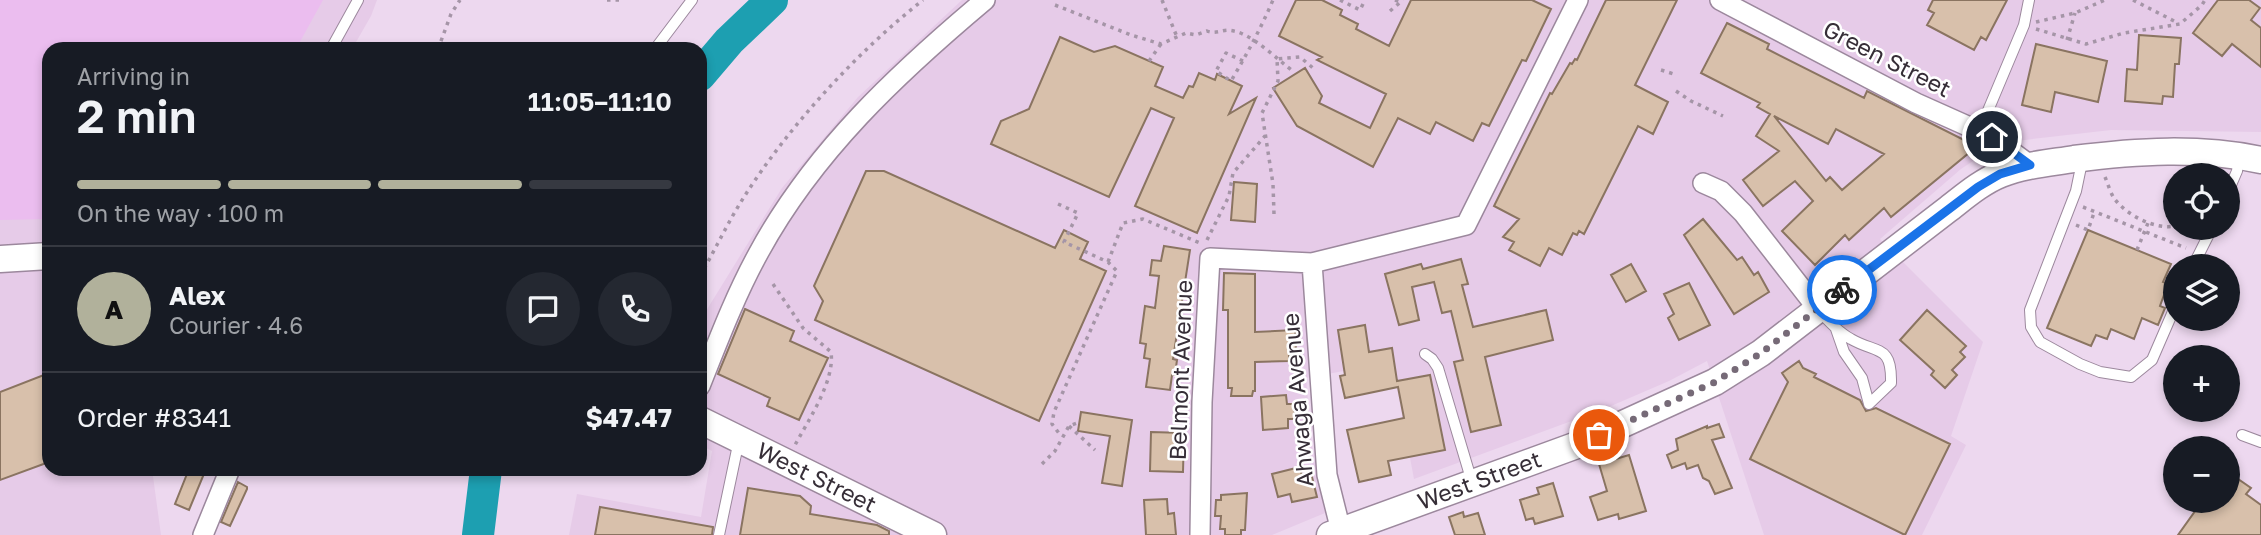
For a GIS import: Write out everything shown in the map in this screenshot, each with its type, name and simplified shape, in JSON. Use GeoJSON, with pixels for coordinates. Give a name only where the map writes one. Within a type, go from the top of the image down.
{"type":"FeatureCollection","features":[{"type":"Feature","properties":{"kind":"main road","name":"West Street"},"geometry":{"type":"LineString","coordinates":[[1336,533],[1577,445],[1715,382],[1761,353],[1978,187],[2000,174],[2030,165],[2093,163],[2135,151],[2180,151],[2250,158]]}},
{"type":"Feature","properties":{"kind":"main road"},"geometry":{"type":"LineString","coordinates":[[1,259],[42,256]]}},
{"type":"Feature","properties":{"kind":"main road","name":"West Street"},"geometry":{"type":"LineString","coordinates":[[707,423],[933,535]]}},
{"type":"Feature","properties":{"kind":"street"},"geometry":{"type":"LineString","coordinates":[[707,370],[754,261],[780,216],[806,180],[894,79],[985,0]]}},
{"type":"Feature","properties":{"kind":"street","name":"Belmont Avenue"},"geometry":{"type":"LineString","coordinates":[[1200,535],[1202,402],[1210,258],[1312,263],[1466,225],[1578,0]]}},
{"type":"Feature","properties":{"kind":"street","name":"Green Street"},"geometry":{"type":"LineString","coordinates":[[1720,0],[1916,103],[1992,137],[2030,165]]}},
{"type":"Feature","properties":{"kind":"street"},"geometry":{"type":"LineString","coordinates":[[1703,183],[1721,191],[1743,213],[1817,309]]}},
{"type":"Feature","properties":{"kind":"street","name":"Ahwaga Avenue"},"geometry":{"type":"LineString","coordinates":[[1312,263],[1327,475],[1336,533]]}},
{"type":"Feature","properties":{"kind":"street"},"geometry":{"type":"LineString","coordinates":[[203,535],[227,476]]}},
{"type":"Feature","properties":{"kind":"lane"},"geometry":{"type":"LineString","coordinates":[[335,42],[358,0]]}},
{"type":"Feature","properties":{"kind":"lane"},"geometry":{"type":"LineString","coordinates":[[661,42],[692,0]]}},
{"type":"Feature","properties":{"kind":"lane"},"geometry":{"type":"LineString","coordinates":[[1979,132],[2024,25],[2029,0]]}},
{"type":"Feature","properties":{"kind":"lane"},"geometry":{"type":"LineString","coordinates":[[2093,163],[2071,203],[2030,310],[2031,327],[2040,342],[2080,364],[2101,372],[2131,377],[2152,360],[2165,331]]}},
{"type":"Feature","properties":{"kind":"lane"},"geometry":{"type":"LineString","coordinates":[[2198,253],[2205,240]]}},
{"type":"Feature","properties":{"kind":"lane"},"geometry":{"type":"LineString","coordinates":[[1817,309],[1836,329],[1853,341],[1881,351],[1891,365],[1891,383],[1869,404],[1862,378],[1844,352],[1836,329]]}},
{"type":"Feature","properties":{"kind":"lane"},"geometry":{"type":"LineString","coordinates":[[1424,354],[1432,359],[1438,368],[1472,483]]}},
{"type":"Feature","properties":{"kind":"lane"},"geometry":{"type":"LineString","coordinates":[[2242,435],[2261,442]]}},
{"type":"Feature","properties":{"kind":"lane"},"geometry":{"type":"LineString","coordinates":[[719,535],[739,439]]}},
{"type":"Feature","properties":{"kind":"path"},"geometry":{"type":"LineString","coordinates":[[441,42],[451,14],[460,0]]}},
{"type":"Feature","properties":{"kind":"path"},"geometry":{"type":"LineString","coordinates":[[607,0],[619,0]]}},
{"type":"Feature","properties":{"kind":"path"},"geometry":{"type":"LineString","coordinates":[[707,264],[745,196],[785,141],[847,69],[900,18],[923,0]]}},
{"type":"Feature","properties":{"kind":"path"},"geometry":{"type":"LineString","coordinates":[[1162,0],[1177,37]]}},
{"type":"Feature","properties":{"kind":"path"},"geometry":{"type":"LineString","coordinates":[[1243,61],[1226,53],[1216,71],[1231,80],[1243,61],[1254,42],[1273,0]]}},
{"type":"Feature","properties":{"kind":"path"},"geometry":{"type":"LineString","coordinates":[[1340,0],[1360,10],[1365,0]]}},
{"type":"Feature","properties":{"kind":"path"},"geometry":{"type":"LineString","coordinates":[[1395,0],[1402,1]]}},
{"type":"Feature","properties":{"kind":"path"},"geometry":{"type":"LineString","coordinates":[[2024,25],[2075,13],[2105,0]]}},
{"type":"Feature","properties":{"kind":"path"},"geometry":{"type":"LineString","coordinates":[[2133,0],[2180,24]]}},
{"type":"Feature","properties":{"kind":"path"},"geometry":{"type":"LineString","coordinates":[[2024,25],[2086,44],[2124,33],[2180,24],[2205,0]]}},
{"type":"Feature","properties":{"kind":"path"},"geometry":{"type":"LineString","coordinates":[[1390,11],[1402,1]]}},
{"type":"Feature","properties":{"kind":"path"},"geometry":{"type":"LineString","coordinates":[[1055,5],[1161,44]]}},
{"type":"Feature","properties":{"kind":"path"},"geometry":{"type":"LineString","coordinates":[[2067,40],[2075,13]]}},
{"type":"Feature","properties":{"kind":"path"},"geometry":{"type":"LineString","coordinates":[[1149,61],[1161,44],[1186,33],[1196,35],[1206,31],[1214,34],[1234,31],[1254,42],[1294,72]]}},
{"type":"Feature","properties":{"kind":"path"},"geometry":{"type":"LineString","coordinates":[[1277,59],[1300,57],[1313,68]]}},
{"type":"Feature","properties":{"kind":"path"},"geometry":{"type":"LineString","coordinates":[[1274,214],[1273,184],[1262,113],[1278,81],[1277,59]]}},
{"type":"Feature","properties":{"kind":"path"},"geometry":{"type":"LineString","coordinates":[[1661,70],[1677,75]]}},
{"type":"Feature","properties":{"kind":"path"},"geometry":{"type":"LineString","coordinates":[[1676,91],[1723,116]]}},
{"type":"Feature","properties":{"kind":"path"},"geometry":{"type":"LineString","coordinates":[[1108,262],[1123,223],[1143,219],[1204,245],[1229,196],[1233,173],[1265,136]]}},
{"type":"Feature","properties":{"kind":"path"},"geometry":{"type":"LineString","coordinates":[[2093,163],[2115,199],[2134,216],[2163,226]]}},
{"type":"Feature","properties":{"kind":"path"},"geometry":{"type":"LineString","coordinates":[[2071,203],[2198,253]]}},
{"type":"Feature","properties":{"kind":"path"},"geometry":{"type":"LineString","coordinates":[[1058,204],[1078,213],[1064,242],[1108,262],[1116,271],[1055,412],[1052,424],[1061,436]]}},
{"type":"Feature","properties":{"kind":"path"},"geometry":{"type":"LineString","coordinates":[[2065,220],[2088,230],[2095,212]]}},
{"type":"Feature","properties":{"kind":"path"},"geometry":{"type":"LineString","coordinates":[[2137,250],[2148,223]]}},
{"type":"Feature","properties":{"kind":"path"},"geometry":{"type":"LineString","coordinates":[[773,284],[803,328],[831,352],[833,366],[813,413],[792,450]]}},
{"type":"Feature","properties":{"kind":"path"},"geometry":{"type":"LineString","coordinates":[[1042,464],[1055,451],[1069,426],[1080,422]]}},
{"type":"Feature","properties":{"kind":"path"},"geometry":{"type":"LineString","coordinates":[[1069,426],[1095,450]]}},
{"type":"Feature","properties":{"kind":"shaded area"},"geometry":{"type":"Polygon","coordinates":[[[0,0],[377,0],[356,42],[42,42],[42,476],[153,476],[161,535],[0,535],[0,0]]]}},
{"type":"Feature","properties":{"kind":"shaded area"},"geometry":{"type":"Polygon","coordinates":[[[0,0],[323,0],[300,42],[42,42],[42,219],[0,220],[0,0]]]}},
{"type":"Feature","properties":{"kind":"shaded area"},"geometry":{"type":"Polygon","coordinates":[[[962,0],[2261,0],[2261,132],[2111,130],[2007,142],[1961,169],[1880,239],[1983,342],[1951,436],[1966,445],[1922,535],[1764,535],[1707,361],[1604,409],[1414,479],[1392,362],[1306,378],[1312,448],[1325,513],[1272,535],[569,535],[577,494],[701,517],[712,451],[707,448],[707,309],[782,188],[858,97],[962,0]]]}},
{"type":"Feature","properties":{"kind":"building"},"geometry":{"type":"Polygon","coordinates":[[[1296,0],[1322,0],[1342,10],[1340,15],[1358,24],[1356,29],[1389,46],[1411,0],[1532,0],[1551,9],[1526,61],[1522,60],[1489,126],[1482,123],[1473,141],[1436,122],[1430,134],[1398,118],[1373,167],[1297,126],[1273,88],[1305,68],[1322,96],[1319,103],[1370,128],[1386,94],[1317,60],[1322,57],[1279,36],[1296,0]]]}},
{"type":"Feature","properties":{"kind":"building"},"geometry":{"type":"Polygon","coordinates":[[[1606,0],[1677,0],[1635,85],[1668,102],[1653,134],[1638,126],[1584,234],[1579,231],[1577,235],[1573,233],[1562,255],[1549,248],[1540,266],[1509,250],[1514,242],[1503,237],[1519,219],[1494,206],[1550,93],[1552,94],[1570,63],[1577,60],[1606,0]]]}},
{"type":"Feature","properties":{"kind":"building"},"geometry":{"type":"Polygon","coordinates":[[[1933,0],[2007,0],[1986,40],[1981,37],[1974,50],[1927,25],[1934,13],[1928,10],[1933,0]]]}},
{"type":"Feature","properties":{"kind":"building"},"geometry":{"type":"Polygon","coordinates":[[[2218,0],[2249,0],[2260,8],[2251,20],[2261,28],[2261,67],[2232,44],[2222,56],[2193,33],[2218,0]]]}},
{"type":"Feature","properties":{"kind":"building"},"geometry":{"type":"Polygon","coordinates":[[[1727,23],[1769,44],[1767,49],[1864,98],[1867,91],[1968,142],[1970,152],[1891,217],[1884,208],[1849,240],[1845,235],[1815,265],[1782,231],[1813,201],[1795,181],[1763,206],[1743,180],[1779,151],[1756,136],[1770,114],[1757,107],[1760,103],[1701,73],[1727,23]],[[1774,116],[1826,181],[1830,177],[1842,190],[1884,154],[1836,129],[1828,144],[1774,116]]]}},
{"type":"Feature","properties":{"kind":"building"},"geometry":{"type":"Polygon","coordinates":[[[2139,35],[2181,38],[2179,64],[2175,64],[2173,97],[2163,96],[2162,104],[2125,101],[2127,69],[2137,70],[2139,35]]]}},
{"type":"Feature","properties":{"kind":"building"},"geometry":{"type":"Polygon","coordinates":[[[1060,37],[1094,52],[1115,46],[1163,67],[1155,86],[1183,98],[1189,86],[1193,87],[1199,73],[1215,80],[1217,74],[1242,86],[1229,114],[1256,98],[1197,233],[1135,206],[1174,118],[1151,108],[1109,197],[991,144],[1001,121],[1029,109],[1060,37]]]}},
{"type":"Feature","properties":{"kind":"building"},"geometry":{"type":"Polygon","coordinates":[[[2036,44],[2107,61],[2098,102],[2055,92],[2051,112],[2022,105],[2036,44]]]}},
{"type":"Feature","properties":{"kind":"building"},"geometry":{"type":"Polygon","coordinates":[[[866,171],[884,171],[1055,248],[1064,230],[1088,242],[1080,259],[1106,271],[1039,421],[815,320],[823,301],[814,286],[866,171]]]}},
{"type":"Feature","properties":{"kind":"building"},"geometry":{"type":"Polygon","coordinates":[[[1234,182],[1257,184],[1255,222],[1231,220],[1234,182]]]}},
{"type":"Feature","properties":{"kind":"building"},"geometry":{"type":"Polygon","coordinates":[[[1703,219],[1737,260],[1742,257],[1754,275],[1758,272],[1769,292],[1734,314],[1684,235],[1703,219]]]}},
{"type":"Feature","properties":{"kind":"building"},"geometry":{"type":"Polygon","coordinates":[[[2088,230],[2163,261],[2163,298],[2160,306],[2163,307],[2163,313],[2158,325],[2142,318],[2134,339],[2111,329],[2107,339],[2096,335],[2091,346],[2047,328],[2088,230]]]}},
{"type":"Feature","properties":{"kind":"building"},"geometry":{"type":"Polygon","coordinates":[[[1164,246],[1190,250],[1173,359],[1177,360],[1175,375],[1172,375],[1170,390],[1146,387],[1150,359],[1144,358],[1146,344],[1140,343],[1145,306],[1155,308],[1159,276],[1150,275],[1152,260],[1161,261],[1164,246]]]}},
{"type":"Feature","properties":{"kind":"building"},"geometry":{"type":"Polygon","coordinates":[[[1461,259],[1468,284],[1462,285],[1473,327],[1546,310],[1553,340],[1485,357],[1501,425],[1471,432],[1454,362],[1463,360],[1451,311],[1442,313],[1434,282],[1412,287],[1419,320],[1399,325],[1385,274],[1421,264],[1423,269],[1461,259]]]}},
{"type":"Feature","properties":{"kind":"building"},"geometry":{"type":"Polygon","coordinates":[[[1631,264],[1646,291],[1626,302],[1611,275],[1631,264]]]}},
{"type":"Feature","properties":{"kind":"building"},"geometry":{"type":"Polygon","coordinates":[[[1224,273],[1255,274],[1255,332],[1295,330],[1296,350],[1289,350],[1289,361],[1255,362],[1255,391],[1252,396],[1231,396],[1232,388],[1228,388],[1228,310],[1223,310],[1224,273]]]}},
{"type":"Feature","properties":{"kind":"building"},"geometry":{"type":"Polygon","coordinates":[[[1689,283],[1710,325],[1679,340],[1668,318],[1674,314],[1664,294],[1689,283]]]}},
{"type":"Feature","properties":{"kind":"building"},"geometry":{"type":"Polygon","coordinates":[[[745,309],[794,331],[790,341],[828,358],[799,420],[767,406],[770,398],[718,374],[745,309]]]}},
{"type":"Feature","properties":{"kind":"building"},"geometry":{"type":"Polygon","coordinates":[[[1927,310],[1966,346],[1960,352],[1965,357],[1952,370],[1957,375],[1945,388],[1931,375],[1934,371],[1900,340],[1927,310]]]}},
{"type":"Feature","properties":{"kind":"building"},"geometry":{"type":"Polygon","coordinates":[[[1365,325],[1369,352],[1392,348],[1397,381],[1430,375],[1445,450],[1388,461],[1391,475],[1359,482],[1347,430],[1404,418],[1398,387],[1345,398],[1340,376],[1345,375],[1338,330],[1365,325]]]}},
{"type":"Feature","properties":{"kind":"building"},"geometry":{"type":"Polygon","coordinates":[[[1799,361],[1803,368],[1816,374],[1814,377],[1860,400],[1866,411],[1876,408],[1950,444],[1905,535],[1750,459],[1788,382],[1782,373],[1799,361]]]}},
{"type":"Feature","properties":{"kind":"building"},"geometry":{"type":"Polygon","coordinates":[[[42,376],[42,465],[0,480],[0,392],[42,376]]]}},
{"type":"Feature","properties":{"kind":"building"},"geometry":{"type":"Polygon","coordinates":[[[1286,395],[1287,404],[1294,404],[1295,419],[1288,419],[1288,428],[1263,430],[1261,397],[1286,395]]]}},
{"type":"Feature","properties":{"kind":"building"},"geometry":{"type":"Polygon","coordinates":[[[1081,412],[1132,420],[1122,486],[1102,483],[1110,436],[1078,431],[1081,412]]]}},
{"type":"Feature","properties":{"kind":"building"},"geometry":{"type":"Polygon","coordinates":[[[1719,424],[1724,437],[1712,440],[1732,488],[1715,494],[1709,481],[1703,478],[1698,465],[1687,469],[1685,463],[1672,468],[1667,455],[1678,450],[1676,439],[1719,424]]]}},
{"type":"Feature","properties":{"kind":"building"},"geometry":{"type":"Polygon","coordinates":[[[1151,432],[1184,433],[1183,472],[1150,471],[1151,432]]]}},
{"type":"Feature","properties":{"kind":"building"},"geometry":{"type":"Polygon","coordinates":[[[1629,455],[1646,511],[1619,519],[1618,514],[1598,520],[1590,497],[1607,491],[1599,464],[1629,455]]]}},
{"type":"Feature","properties":{"kind":"building"},"geometry":{"type":"Polygon","coordinates":[[[1300,467],[1302,476],[1311,473],[1317,497],[1292,502],[1290,494],[1278,497],[1272,474],[1300,467]]]}},
{"type":"Feature","properties":{"kind":"building"},"geometry":{"type":"Polygon","coordinates":[[[186,476],[203,476],[189,510],[175,504],[186,476]]]}},
{"type":"Feature","properties":{"kind":"building"},"geometry":{"type":"Polygon","coordinates":[[[2240,480],[2251,488],[2246,494],[2261,505],[2261,535],[2178,535],[2194,513],[2240,513],[2240,480]]]}},
{"type":"Feature","properties":{"kind":"building"},"geometry":{"type":"Polygon","coordinates":[[[238,482],[247,489],[230,526],[221,522],[238,482]]]}},
{"type":"Feature","properties":{"kind":"building"},"geometry":{"type":"Polygon","coordinates":[[[1553,483],[1563,516],[1535,524],[1533,518],[1526,520],[1520,500],[1539,494],[1537,488],[1553,483]]]}},
{"type":"Feature","properties":{"kind":"building"},"geometry":{"type":"Polygon","coordinates":[[[748,488],[800,496],[811,506],[810,514],[877,525],[889,531],[889,535],[740,535],[748,488]]]}},
{"type":"Feature","properties":{"kind":"building"},"geometry":{"type":"Polygon","coordinates":[[[1247,493],[1245,530],[1241,530],[1241,535],[1225,535],[1225,529],[1220,529],[1221,516],[1215,516],[1216,500],[1221,500],[1221,495],[1247,493]]]}},
{"type":"Feature","properties":{"kind":"building"},"geometry":{"type":"Polygon","coordinates":[[[1167,499],[1168,514],[1174,513],[1176,535],[1146,535],[1144,500],[1167,499]]]}},
{"type":"Feature","properties":{"kind":"building"},"geometry":{"type":"Polygon","coordinates":[[[600,507],[713,527],[712,535],[595,535],[600,507]]]}},
{"type":"Feature","properties":{"kind":"building"},"geometry":{"type":"Polygon","coordinates":[[[1463,512],[1464,517],[1478,513],[1485,535],[1455,535],[1449,517],[1463,512]]]}},
{"type":"Feature","properties":{"kind":"waterway"},"geometry":{"type":"LineString","coordinates":[[707,67],[729,41],[772,0]]}},
{"type":"Feature","properties":{"kind":"waterway"},"geometry":{"type":"LineString","coordinates":[[478,535],[485,476]]}},
{"type":"Feature","properties":{"kind":"way so far"},"geometry":{"type":"LineString","coordinates":[[1599,435],[1715,382],[1761,353],[1842,290]]}},
{"type":"Feature","properties":{"kind":"route"},"geometry":{"type":"LineString","coordinates":[[1842,290],[1978,187],[2000,174],[2030,165],[1992,137]]}}]}
